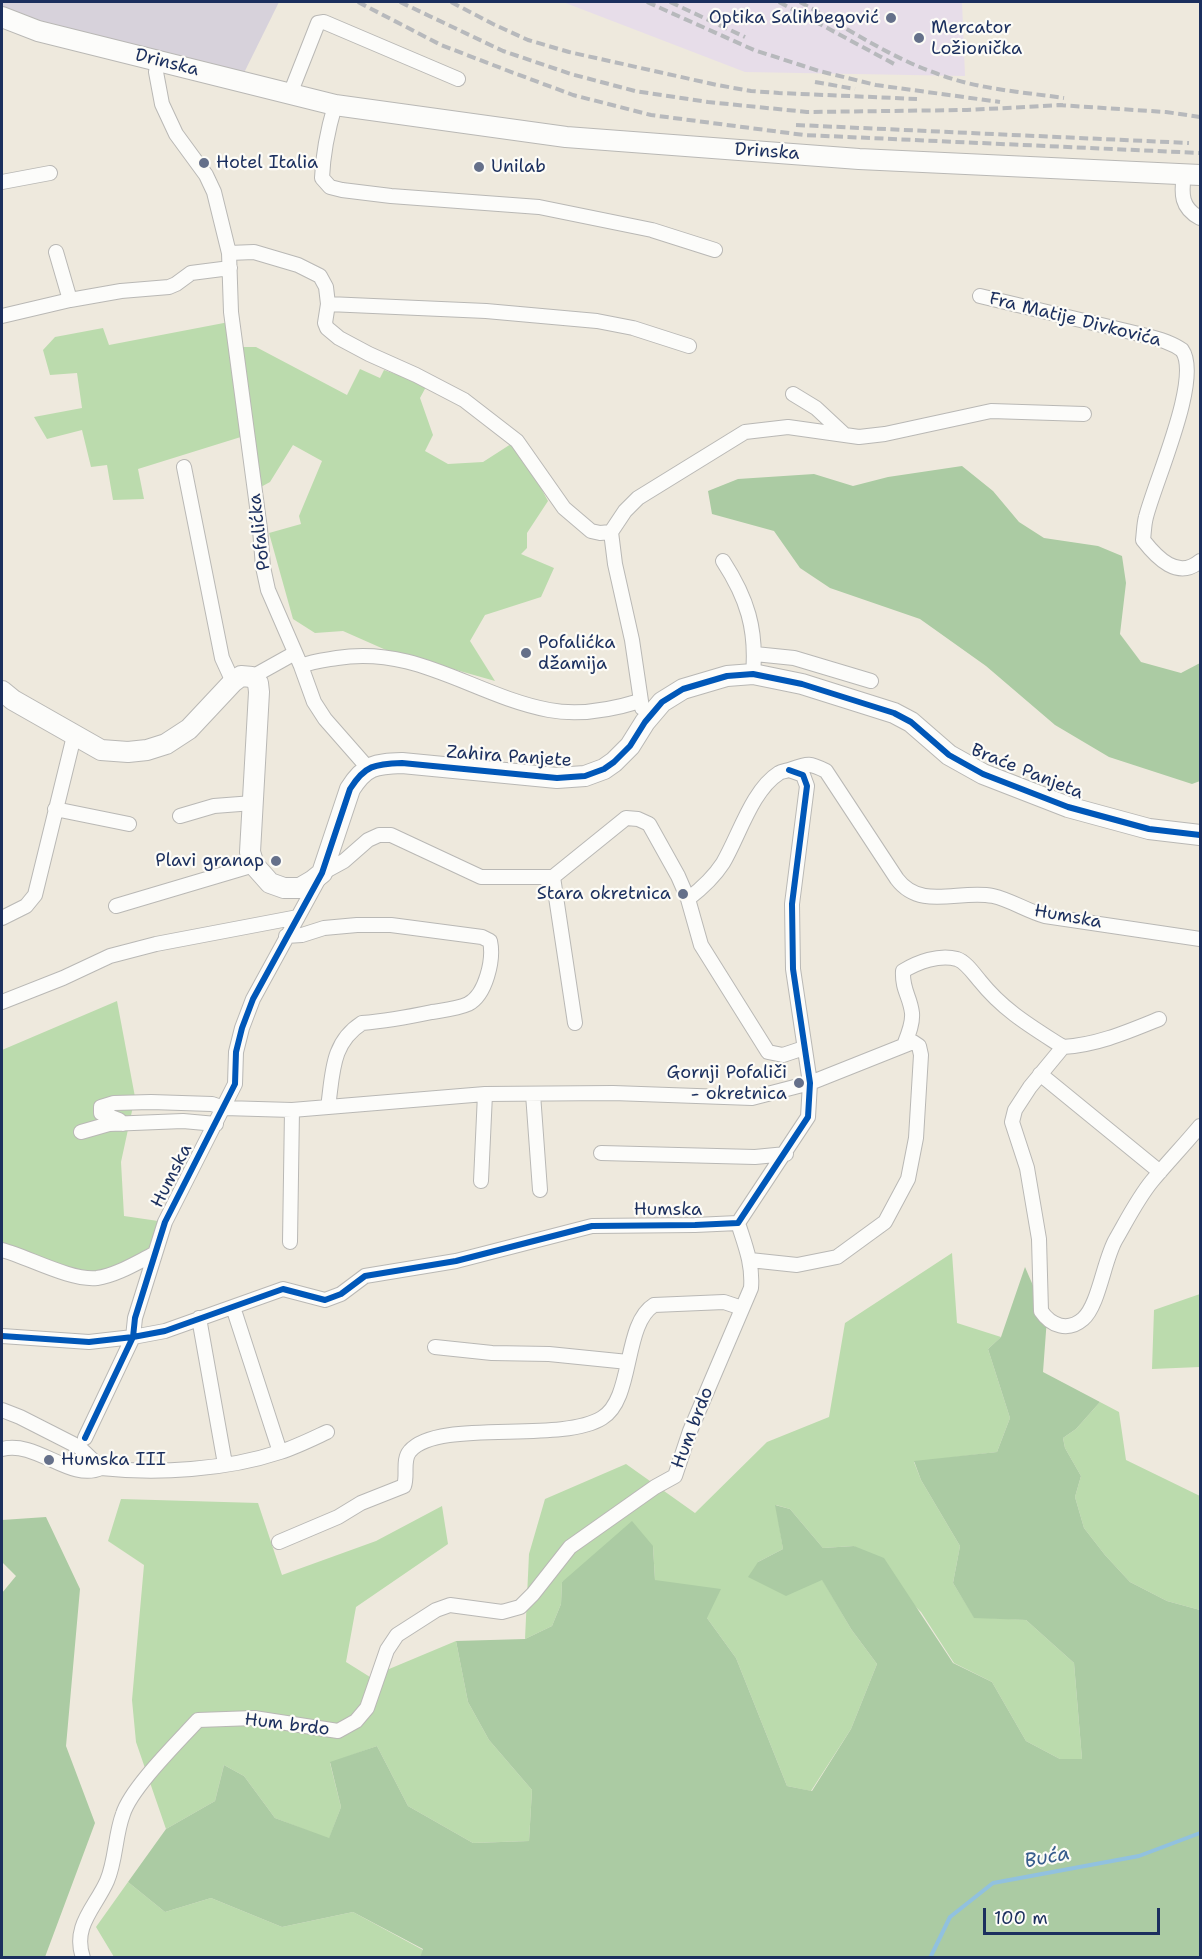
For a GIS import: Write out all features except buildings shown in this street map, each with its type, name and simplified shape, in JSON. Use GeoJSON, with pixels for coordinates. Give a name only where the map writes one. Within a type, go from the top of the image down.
{"type":"FeatureCollection","features":[{"type":"Feature","properties":{"kind":"street","name":"Drinska"},"geometry":{"type":"LineString","coordinates":[[2,17],[38,31],[335,105],[566,137],[859,159],[1192,175]]}},
{"type":"Feature","properties":{"kind":"street"},"geometry":{"type":"LineString","coordinates":[[290,94],[318,23],[324,22],[458,79]]}},
{"type":"Feature","properties":{"kind":"street","name":"Pofalićka"},"geometry":{"type":"LineString","coordinates":[[158,61],[156,72],[162,104],[176,134],[206,175],[214,192],[229,253],[231,312],[263,567],[268,590],[314,702],[325,719],[368,768]]}},
{"type":"Feature","properties":{"kind":"street"},"geometry":{"type":"LineString","coordinates":[[335,105],[325,140],[322,161],[322,178],[330,187],[392,196],[538,207],[652,230],[715,250]]}},
{"type":"Feature","properties":{"kind":"street"},"geometry":{"type":"LineString","coordinates":[[2,182],[50,173]]}},
{"type":"Feature","properties":{"kind":"street"},"geometry":{"type":"LineString","coordinates":[[1192,175],[1181,194],[1192,214],[1200,218]]}},
{"type":"Feature","properties":{"kind":"street"},"geometry":{"type":"LineString","coordinates":[[56,252],[70,300]]}},
{"type":"Feature","properties":{"kind":"street"},"geometry":{"type":"LineString","coordinates":[[229,253],[254,252],[298,265],[320,276],[326,286],[328,303],[325,323],[327,328],[339,338],[369,354],[464,400],[517,441],[564,508],[591,531],[600,534],[611,532]]}},
{"type":"Feature","properties":{"kind":"street"},"geometry":{"type":"LineString","coordinates":[[2,316],[121,291],[169,287],[190,273],[230,268]]}},
{"type":"Feature","properties":{"kind":"street","name":"Fra Matije Divkovića"},"geometry":{"type":"LineString","coordinates":[[980,296],[1143,334],[1163,340],[1184,351],[1195,371],[1191,403],[1146,517],[1143,540],[1155,555],[1173,568],[1193,567],[1200,561]]}},
{"type":"Feature","properties":{"kind":"street"},"geometry":{"type":"LineString","coordinates":[[328,303],[486,311],[597,321],[633,328],[689,346]]}},
{"type":"Feature","properties":{"kind":"street"},"geometry":{"type":"LineString","coordinates":[[793,394],[816,408],[846,436]]}},
{"type":"Feature","properties":{"kind":"street"},"geometry":{"type":"LineString","coordinates":[[645,722],[611,532],[638,498],[745,432],[788,427],[859,437],[885,434],[991,411],[1084,414]]}},
{"type":"Feature","properties":{"kind":"street"},"geometry":{"type":"LineString","coordinates":[[184,467],[222,658],[242,679],[258,683],[250,852],[254,865],[270,882],[284,888],[300,888],[344,861],[368,840],[379,835],[391,835],[481,877],[553,877],[626,818],[638,819],[649,824],[688,899],[701,945],[768,1052],[783,1055],[804,1048]]}},
{"type":"Feature","properties":{"kind":"street"},"geometry":{"type":"LineString","coordinates":[[723,561],[738,585],[751,618],[755,654],[753,674]]}},
{"type":"Feature","properties":{"kind":"street"},"geometry":{"type":"LineString","coordinates":[[2,691],[101,750],[128,752],[147,750],[166,744],[189,729],[242,679],[298,660],[310,662],[366,654],[403,659],[551,711],[580,712],[616,709],[640,701]]}},
{"type":"Feature","properties":{"kind":"street"},"geometry":{"type":"LineString","coordinates":[[755,654],[794,658],[872,681]]}},
{"type":"Feature","properties":{"kind":"street","name":"Zahira Panjete"},"geometry":{"type":"LineString","coordinates":[[368,768],[376,765],[402,764],[557,778],[585,776],[604,769],[614,762],[630,746],[645,722],[662,702],[683,689],[727,676],[753,674]]}},
{"type":"Feature","properties":{"kind":"street","name":"Braće Panjeta"},"geometry":{"type":"LineString","coordinates":[[753,674],[802,684],[894,713],[911,722],[949,755],[983,774],[1068,807],[1149,829],[1200,835]]}},
{"type":"Feature","properties":{"kind":"street"},"geometry":{"type":"LineString","coordinates":[[2,918],[26,906],[35,896],[74,736]]}},
{"type":"Feature","properties":{"kind":"street","name":"Humska"},"geometry":{"type":"LineString","coordinates":[[688,899],[722,864],[758,796],[780,771],[804,764],[814,765],[826,771],[897,879],[913,894],[926,897],[981,894],[996,897],[1045,916],[1200,939]]}},
{"type":"Feature","properties":{"kind":"street"},"geometry":{"type":"LineString","coordinates":[[322,873],[350,789],[357,777],[368,768]]}},
{"type":"Feature","properties":{"kind":"street"},"geometry":{"type":"LineString","coordinates":[[738,1223],[808,1118],[810,1083],[793,969],[792,904],[807,786],[803,775],[789,770]]}},
{"type":"Feature","properties":{"kind":"street"},"geometry":{"type":"LineString","coordinates":[[180,816],[214,806],[254,803]]}},
{"type":"Feature","properties":{"kind":"street"},"geometry":{"type":"LineString","coordinates":[[55,809],[129,824]]}},
{"type":"Feature","properties":{"kind":"street"},"geometry":{"type":"LineString","coordinates":[[116,906],[254,865]]}},
{"type":"Feature","properties":{"kind":"street","name":"Humska"},"geometry":{"type":"LineString","coordinates":[[133,1337],[135,1318],[154,1254],[173,1204],[236,1084],[236,1052],[253,999],[322,873]]}},
{"type":"Feature","properties":{"kind":"street"},"geometry":{"type":"LineString","coordinates":[[553,877],[575,1023]]}},
{"type":"Feature","properties":{"kind":"street"},"geometry":{"type":"LineString","coordinates":[[2,1002],[63,978],[110,956],[156,944],[298,917]]}},
{"type":"Feature","properties":{"kind":"street"},"geometry":{"type":"LineString","coordinates":[[286,936],[302,935],[324,928],[391,925],[482,937],[490,941],[492,950],[489,972],[480,991],[470,1003],[453,1009],[362,1023],[351,1030],[341,1043],[335,1059],[328,1107]]}},
{"type":"Feature","properties":{"kind":"street"},"geometry":{"type":"LineString","coordinates":[[904,1045],[911,1024],[912,1012],[902,983],[903,971],[934,959],[958,959],[1011,1014],[1063,1047],[1083,1046],[1110,1039],[1159,1019]]}},
{"type":"Feature","properties":{"kind":"street"},"geometry":{"type":"LineString","coordinates":[[123,1124],[101,1113],[101,1107],[114,1103],[151,1102],[212,1104],[224,1108],[292,1110],[485,1094],[613,1093],[752,1098],[810,1083],[913,1042],[919,1046],[921,1055],[916,1138],[908,1179],[885,1222],[837,1257],[797,1265],[750,1260]]}},
{"type":"Feature","properties":{"kind":"street"},"geometry":{"type":"LineString","coordinates":[[1063,1047],[1040,1074],[1015,1110],[1012,1122],[1029,1180],[1039,1239],[1041,1311],[1048,1321],[1060,1326],[1073,1326],[1085,1318],[1092,1305],[1114,1242],[1152,1182],[1200,1126]]}},
{"type":"Feature","properties":{"kind":"street"},"geometry":{"type":"LineString","coordinates":[[1040,1074],[1160,1173]]}},
{"type":"Feature","properties":{"kind":"street"},"geometry":{"type":"LineString","coordinates":[[481,1181],[485,1094]]}},
{"type":"Feature","properties":{"kind":"street"},"geometry":{"type":"LineString","coordinates":[[533,1094],[540,1190]]}},
{"type":"Feature","properties":{"kind":"street"},"geometry":{"type":"LineString","coordinates":[[290,1242],[292,1110]]}},
{"type":"Feature","properties":{"kind":"street","name":"Humska"},"geometry":{"type":"LineString","coordinates":[[81,1132],[109,1124],[183,1121],[216,1124]]}},
{"type":"Feature","properties":{"kind":"street"},"geometry":{"type":"LineString","coordinates":[[602,1153],[746,1157],[786,1154]]}},
{"type":"Feature","properties":{"kind":"street","name":"Humska"},"geometry":{"type":"LineString","coordinates":[[2,1336],[89,1342],[133,1337],[165,1331],[283,1289],[325,1300],[341,1293],[365,1276],[456,1261],[592,1226],[738,1223]]}},
{"type":"Feature","properties":{"kind":"street","name":"Hum brdo"},"geometry":{"type":"LineString","coordinates":[[83,1958],[79,1944],[84,1922],[107,1881],[123,1811],[140,1786],[198,1720],[254,1718],[338,1731],[356,1721],[367,1708],[387,1650],[397,1635],[436,1610],[450,1605],[502,1611],[520,1607],[533,1594],[570,1546],[655,1487],[675,1476],[690,1431],[751,1288],[750,1260],[738,1223]]}},
{"type":"Feature","properties":{"kind":"street"},"geometry":{"type":"LineString","coordinates":[[2,1250],[74,1276],[96,1278],[119,1272],[154,1254]]}},
{"type":"Feature","properties":{"kind":"street"},"geometry":{"type":"LineString","coordinates":[[279,1542],[338,1517],[361,1503],[404,1486],[406,1461],[409,1452],[417,1445],[442,1436],[574,1428],[602,1419],[617,1399],[639,1323],[645,1310],[654,1305],[724,1302],[742,1308]]}},
{"type":"Feature","properties":{"kind":"street"},"geometry":{"type":"LineString","coordinates":[[232,1307],[280,1452]]}},
{"type":"Feature","properties":{"kind":"street"},"geometry":{"type":"LineString","coordinates":[[199,1318],[225,1464]]}},
{"type":"Feature","properties":{"kind":"street"},"geometry":{"type":"LineString","coordinates":[[85,1438],[133,1337]]}},
{"type":"Feature","properties":{"kind":"street"},"geometry":{"type":"LineString","coordinates":[[435,1347],[492,1353],[549,1354],[628,1362]]}},
{"type":"Feature","properties":{"kind":"street"},"geometry":{"type":"LineString","coordinates":[[2,1410],[79,1447],[101,1468]]}},
{"type":"Feature","properties":{"kind":"street"},"geometry":{"type":"LineString","coordinates":[[2,1449],[11,1446],[33,1450],[83,1472],[101,1468],[153,1472],[225,1464],[280,1452],[327,1432]]}},
{"type":"Feature","properties":{"kind":"shaded area"},"geometry":{"type":"Polygon","coordinates":[[[2,2],[279,2],[240,81],[2,17],[2,2]]]}},
{"type":"Feature","properties":{"kind":"shaded area"},"geometry":{"type":"Polygon","coordinates":[[[563,2],[962,2],[965,76],[745,72],[563,2]]]}},
{"type":"Feature","properties":{"kind":"green space"},"geometry":{"type":"Polygon","coordinates":[[[229,322],[244,436],[138,469],[144,499],[113,500],[107,465],[91,467],[82,430],[47,439],[34,417],[82,408],[77,373],[50,375],[43,350],[55,337],[103,328],[109,345],[229,322]]]}},
{"type":"Feature","properties":{"kind":"green space"},"geometry":{"type":"Polygon","coordinates":[[[243,347],[256,347],[347,395],[360,369],[380,378],[384,370],[427,385],[420,398],[433,435],[425,451],[448,464],[483,462],[511,444],[529,466],[548,501],[527,533],[527,548],[521,554],[554,568],[541,597],[485,615],[470,641],[495,681],[386,650],[343,631],[315,633],[293,619],[269,533],[301,524],[299,516],[322,461],[293,445],[270,482],[259,488],[243,347]]]}},
{"type":"Feature","properties":{"kind":"green space"},"geometry":{"type":"Polygon","coordinates":[[[962,466],[993,491],[1019,522],[1044,538],[1098,546],[1122,556],[1126,583],[1120,634],[1141,662],[1181,673],[1200,663],[1200,781],[1192,784],[1109,757],[1055,725],[986,666],[920,619],[830,588],[800,568],[774,531],[712,514],[708,491],[738,479],[814,474],[853,486],[888,477],[962,466]]]}},
{"type":"Feature","properties":{"kind":"green space"},"geometry":{"type":"Polygon","coordinates":[[[117,1001],[135,1097],[121,1162],[124,1216],[165,1222],[159,1237],[135,1263],[74,1276],[21,1255],[2,1258],[2,1050],[117,1001]]]}},
{"type":"Feature","properties":{"kind":"green space"},"geometry":{"type":"Polygon","coordinates":[[[952,1253],[957,1323],[1001,1337],[988,1349],[1010,1418],[997,1452],[914,1462],[921,1480],[960,1546],[953,1583],[974,1617],[1026,1620],[1074,1663],[1082,1759],[1060,1759],[1026,1741],[992,1682],[954,1663],[921,1612],[854,1546],[823,1548],[790,1509],[776,1505],[783,1549],[758,1562],[822,1579],[851,1629],[877,1664],[851,1729],[811,1791],[787,1786],[736,1658],[707,1618],[655,1580],[653,1546],[562,1582],[561,1604],[552,1626],[525,1639],[529,1554],[545,1499],[626,1464],[695,1513],[767,1442],[829,1417],[845,1323],[952,1253]]]}},
{"type":"Feature","properties":{"kind":"green space"},"geometry":{"type":"Polygon","coordinates":[[[1025,1267],[1047,1318],[1043,1372],[1100,1402],[1076,1429],[1063,1438],[1065,1448],[1081,1476],[1075,1497],[1084,1528],[1130,1582],[1167,1601],[1200,1610],[1200,1957],[420,1957],[423,1949],[353,1912],[282,1927],[211,1898],[165,1912],[128,1882],[166,1829],[215,1801],[224,1765],[244,1776],[275,1818],[329,1838],[341,1807],[330,1762],[377,1746],[408,1806],[473,1843],[529,1841],[532,1790],[489,1740],[468,1702],[456,1641],[525,1639],[552,1626],[561,1604],[562,1582],[632,1521],[653,1546],[655,1580],[721,1589],[707,1618],[736,1658],[787,1786],[812,1791],[851,1729],[877,1664],[851,1629],[822,1580],[786,1596],[748,1577],[758,1562],[783,1549],[775,1505],[790,1509],[823,1548],[854,1546],[884,1558],[953,1663],[992,1682],[1026,1741],[1060,1759],[1082,1759],[1074,1663],[1026,1620],[974,1618],[953,1583],[960,1546],[921,1480],[914,1461],[997,1452],[1010,1418],[988,1349],[1001,1337],[1025,1267]]]}},
{"type":"Feature","properties":{"kind":"green space"},"geometry":{"type":"Polygon","coordinates":[[[1200,1294],[1200,1367],[1152,1369],[1154,1310],[1200,1294]]]}},
{"type":"Feature","properties":{"kind":"green space"},"geometry":{"type":"Polygon","coordinates":[[[1100,1402],[1119,1412],[1126,1460],[1200,1496],[1200,1610],[1167,1601],[1130,1582],[1084,1528],[1075,1497],[1081,1476],[1065,1448],[1063,1438],[1076,1429],[1100,1402]]]}},
{"type":"Feature","properties":{"kind":"green space"},"geometry":{"type":"Polygon","coordinates":[[[121,1499],[258,1503],[282,1575],[376,1541],[442,1506],[448,1544],[356,1607],[346,1662],[370,1677],[456,1641],[468,1702],[489,1740],[532,1790],[529,1841],[473,1843],[408,1806],[377,1746],[330,1763],[341,1807],[329,1839],[275,1818],[244,1776],[224,1765],[215,1801],[166,1829],[136,1742],[132,1700],[144,1565],[108,1541],[121,1499]]]}},
{"type":"Feature","properties":{"kind":"green space"},"geometry":{"type":"Polygon","coordinates":[[[46,1517],[80,1589],[66,1746],[95,1823],[45,1957],[2,1957],[2,1593],[16,1576],[2,1562],[2,1520],[46,1517]]]}},
{"type":"Feature","properties":{"kind":"green space"},"geometry":{"type":"Polygon","coordinates":[[[128,1882],[165,1912],[211,1898],[282,1927],[353,1912],[423,1950],[420,1958],[114,1957],[96,1927],[128,1882]]]}},
{"type":"Feature","properties":{"kind":"waterway","name":"Buća"},"geometry":{"type":"LineString","coordinates":[[930,1958],[950,1917],[993,1883],[1139,1856],[1200,1833]]}},
{"type":"Feature","properties":{"kind":"railway"},"geometry":{"type":"LineString","coordinates":[[358,2],[441,45],[573,95],[651,115],[804,135],[1200,153]]}},
{"type":"Feature","properties":{"kind":"railway"},"geometry":{"type":"LineString","coordinates":[[400,2],[503,51],[571,74],[635,91],[708,102],[807,112],[967,110],[1063,105]]}},
{"type":"Feature","properties":{"kind":"railway"},"geometry":{"type":"LineString","coordinates":[[451,2],[528,40],[569,52],[717,85],[779,93],[917,99]]}},
{"type":"Feature","properties":{"kind":"railway"},"geometry":{"type":"LineString","coordinates":[[647,2],[754,50],[819,71],[876,85],[1000,102]]}},
{"type":"Feature","properties":{"kind":"railway"},"geometry":{"type":"LineString","coordinates":[[670,2],[745,37]]}},
{"type":"Feature","properties":{"kind":"railway"},"geometry":{"type":"LineString","coordinates":[[779,2],[896,65]]}},
{"type":"Feature","properties":{"kind":"railway"},"geometry":{"type":"LineString","coordinates":[[800,2],[885,50],[938,74],[984,87],[1064,98]]}},
{"type":"Feature","properties":{"kind":"railway"},"geometry":{"type":"LineString","coordinates":[[815,82],[855,89]]}},
{"type":"Feature","properties":{"kind":"railway"},"geometry":{"type":"LineString","coordinates":[[1057,105],[1166,112],[1200,117]]}},
{"type":"Feature","properties":{"kind":"railway"},"geometry":{"type":"LineString","coordinates":[[796,125],[1189,143]]}},
{"type":"Feature","properties":{"kind":"cycle path"},"geometry":{"type":"LineString","coordinates":[[85,1438],[133,1337],[135,1318],[165,1222],[235,1084],[236,1052],[253,999],[322,873],[350,789],[366,770],[378,765],[402,763],[557,778],[585,776],[604,769],[614,762],[630,746],[645,722],[662,702],[683,689],[727,676],[753,674],[802,684],[894,713],[911,722],[949,755],[983,774],[1068,807],[1149,829],[1200,835]]}},
{"type":"Feature","properties":{"kind":"cycle path"},"geometry":{"type":"LineString","coordinates":[[2,1336],[89,1342],[133,1337],[165,1331],[283,1289],[325,1300],[341,1294],[365,1276],[456,1261],[592,1226],[738,1223],[808,1117],[810,1083],[793,969],[792,904],[807,786],[803,775],[789,770]]}},
{"type":"Feature","properties":{"kind":"place","name":"Optika Salihbegović"},"geometry":{"type":"Point","coordinates":[891,18]}},
{"type":"Feature","properties":{"kind":"place","name":"Mercator Ložionička"},"geometry":{"type":"Point","coordinates":[919,38]}},
{"type":"Feature","properties":{"kind":"place","name":"Hotel Italia"},"geometry":{"type":"Point","coordinates":[204,163]}},
{"type":"Feature","properties":{"kind":"place","name":"Unilab"},"geometry":{"type":"Point","coordinates":[479,167]}},
{"type":"Feature","properties":{"kind":"place","name":"Pofalićka džamija"},"geometry":{"type":"Point","coordinates":[526,653]}},
{"type":"Feature","properties":{"kind":"place","name":"Plavi granap"},"geometry":{"type":"Point","coordinates":[276,861]}},
{"type":"Feature","properties":{"kind":"place","name":"Stara okretnica"},"geometry":{"type":"Point","coordinates":[683,894]}},
{"type":"Feature","properties":{"kind":"place","name":"Gornji Pofaliči - okretnica"},"geometry":{"type":"Point","coordinates":[799,1083]}},
{"type":"Feature","properties":{"kind":"place","name":"Humska III"},"geometry":{"type":"Point","coordinates":[49,1460]}}]}
